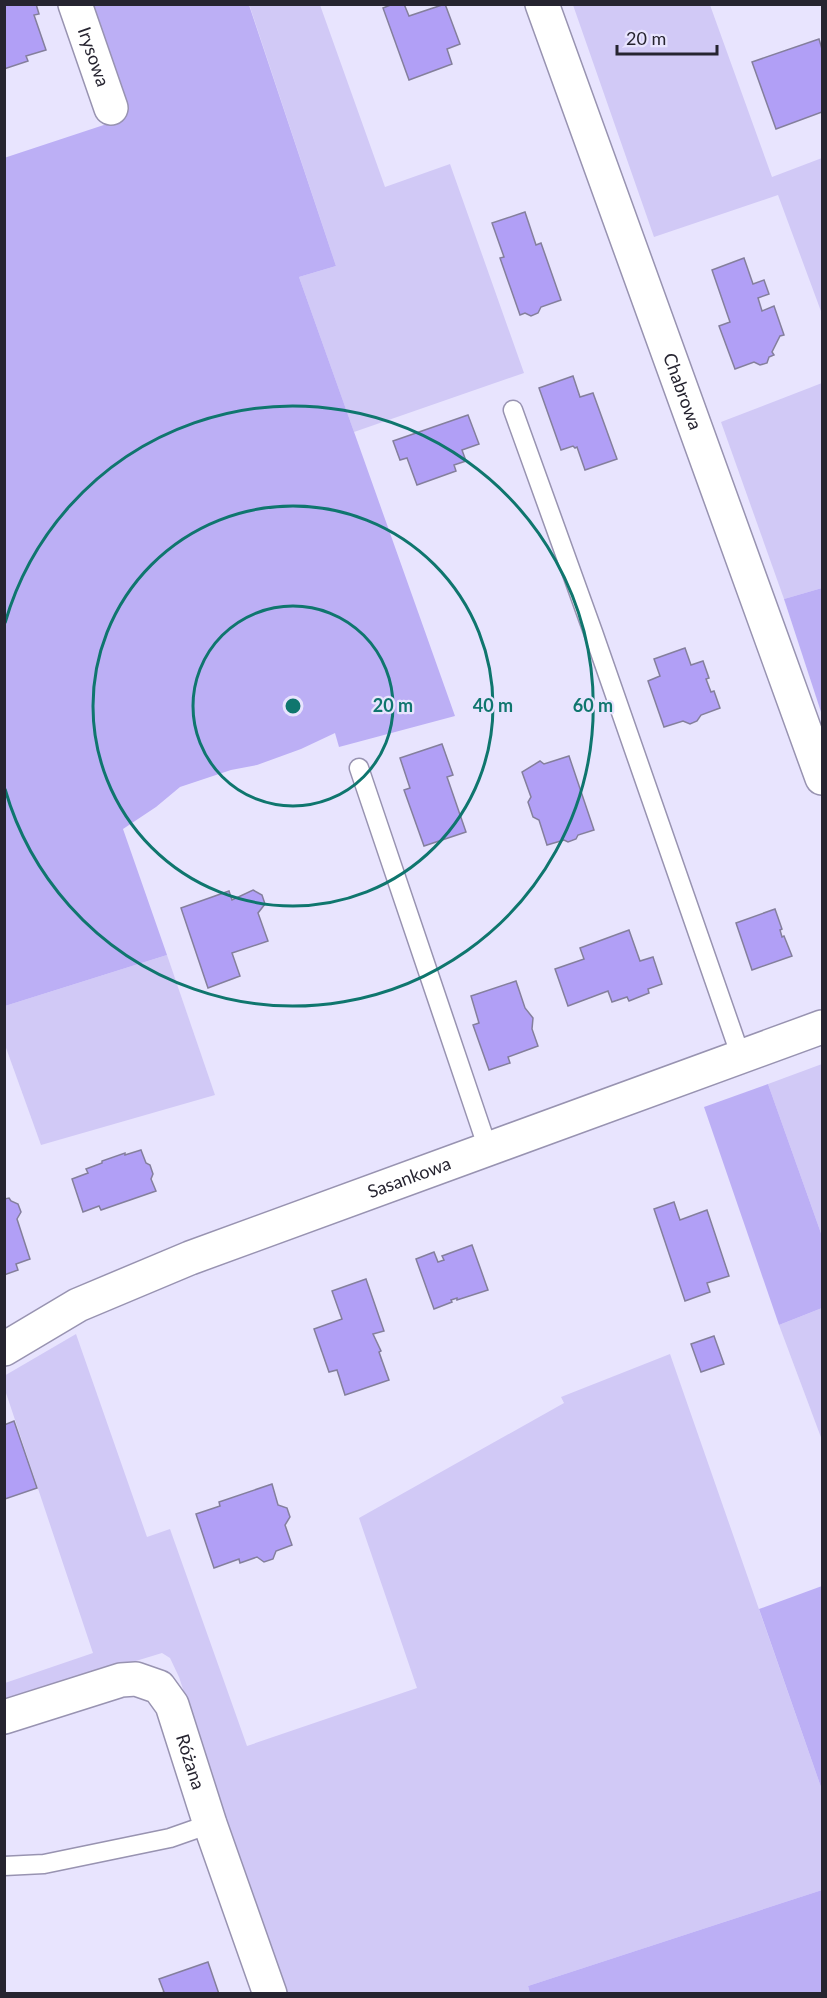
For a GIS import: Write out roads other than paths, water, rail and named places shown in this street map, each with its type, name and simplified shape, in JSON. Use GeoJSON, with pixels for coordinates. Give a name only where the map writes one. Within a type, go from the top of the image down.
{"type":"FeatureCollection","features":[{"type":"Feature","properties":{"kind":"street","name":"Irysowa"},"geometry":{"type":"LineString","coordinates":[[75,4],[111,108]]}},
{"type":"Feature","properties":{"kind":"street","name":"Chabrowa"},"geometry":{"type":"LineString","coordinates":[[542,4],[822,778]]}},
{"type":"Feature","properties":{"kind":"street","name":"Sasankowa"},"geometry":{"type":"LineString","coordinates":[[4,1349],[78,1305],[190,1258],[822,1027]]}},
{"type":"Feature","properties":{"kind":"street","name":"Różana"},"geometry":{"type":"LineString","coordinates":[[4,1717],[121,1680],[136,1679],[159,1687],[172,1705],[210,1824],[270,1994]]}},
{"type":"Feature","properties":{"kind":"lane"},"geometry":{"type":"LineString","coordinates":[[513,410],[741,1057]]}},
{"type":"Feature","properties":{"kind":"lane"},"geometry":{"type":"LineString","coordinates":[[359,768],[488,1149]]}},
{"type":"Feature","properties":{"kind":"lane"},"geometry":{"type":"LineString","coordinates":[[4,1866],[44,1864],[170,1838],[210,1824]]}}]}
